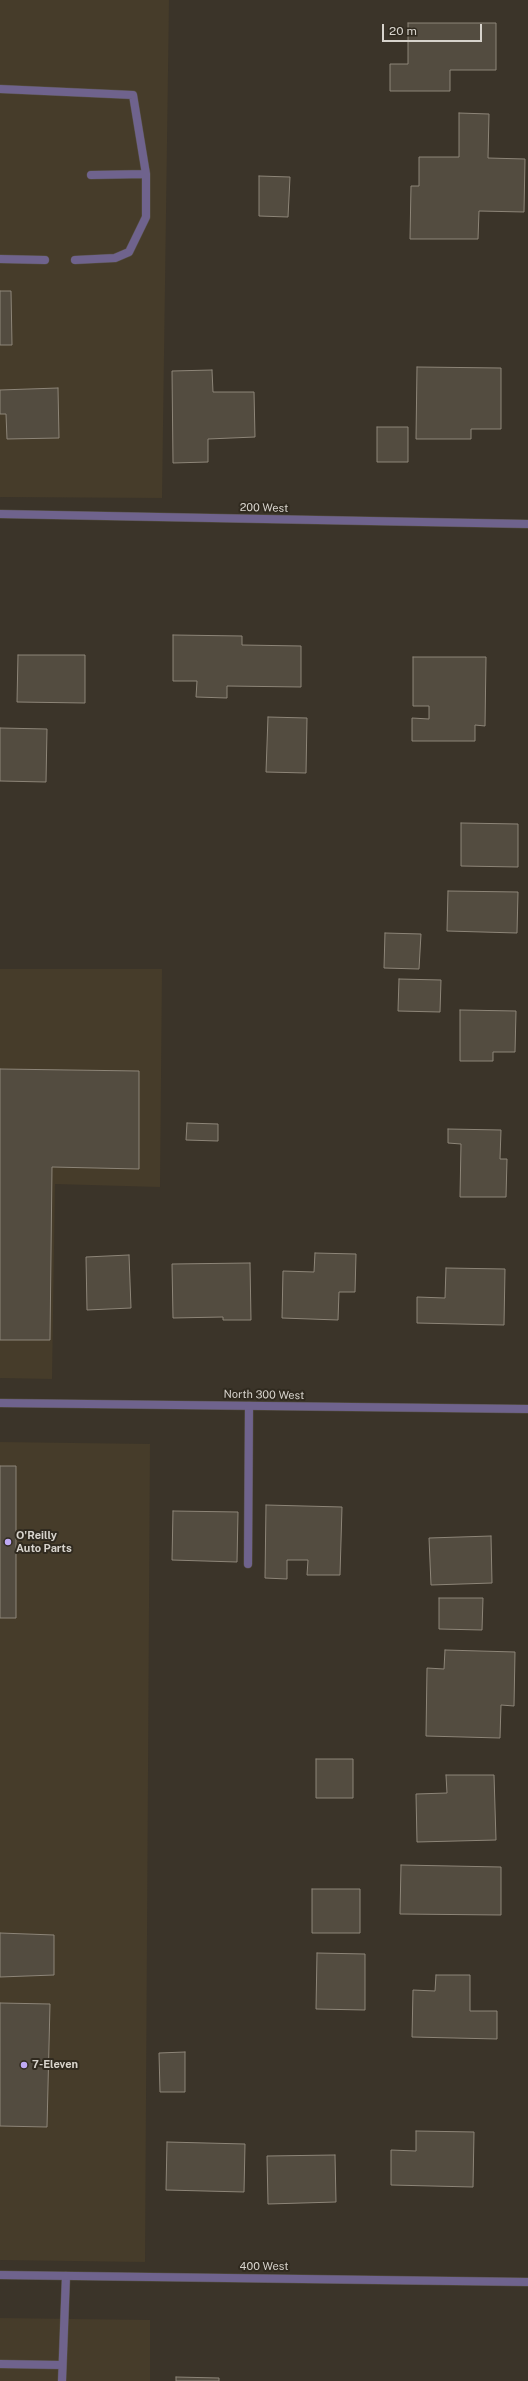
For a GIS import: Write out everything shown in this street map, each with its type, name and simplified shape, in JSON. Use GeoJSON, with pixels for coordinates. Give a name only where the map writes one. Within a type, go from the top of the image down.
{"type":"FeatureCollection","features":[{"type":"Feature","properties":{"kind":"street"},"geometry":{"type":"LineString","coordinates":[[0,89],[133,95],[146,174],[146,217],[129,252],[116,258],[75,260]]}},
{"type":"Feature","properties":{"kind":"street"},"geometry":{"type":"LineString","coordinates":[[91,175],[146,174]]}},
{"type":"Feature","properties":{"kind":"street"},"geometry":{"type":"LineString","coordinates":[[0,259],[45,260]]}},
{"type":"Feature","properties":{"kind":"street","name":"200 West"},"geometry":{"type":"LineString","coordinates":[[0,514],[528,524]]}},
{"type":"Feature","properties":{"kind":"street","name":"North 300 West"},"geometry":{"type":"LineString","coordinates":[[0,1403],[528,1409]]}},
{"type":"Feature","properties":{"kind":"street"},"geometry":{"type":"LineString","coordinates":[[248,1564],[249,1406]]}},
{"type":"Feature","properties":{"kind":"street","name":"400 West"},"geometry":{"type":"LineString","coordinates":[[0,2275],[528,2282]]}},
{"type":"Feature","properties":{"kind":"street"},"geometry":{"type":"LineString","coordinates":[[62,2381],[66,2276]]}},
{"type":"Feature","properties":{"kind":"street"},"geometry":{"type":"LineString","coordinates":[[0,2364],[62,2365]]}},
{"type":"Feature","properties":{"kind":"shaded area"},"geometry":{"type":"Polygon","coordinates":[[[0,0],[169,0],[162,498],[0,497],[0,0]]]}},
{"type":"Feature","properties":{"kind":"shaded area"},"geometry":{"type":"Polygon","coordinates":[[[0,969],[162,969],[160,1187],[55,1184],[52,1379],[0,1378],[0,969]]]}},
{"type":"Feature","properties":{"kind":"shaded area"},"geometry":{"type":"Polygon","coordinates":[[[0,1442],[150,1444],[145,2262],[0,2260],[0,1442]]]}},
{"type":"Feature","properties":{"kind":"shaded area"},"geometry":{"type":"Polygon","coordinates":[[[0,2318],[150,2320],[150,2381],[0,2381],[0,2318]]]}},
{"type":"Feature","properties":{"kind":"building"},"geometry":{"type":"Polygon","coordinates":[[[408,23],[496,23],[496,70],[450,70],[450,91],[390,91],[390,64],[408,64],[408,23]]]}},
{"type":"Feature","properties":{"kind":"building"},"geometry":{"type":"Polygon","coordinates":[[[459,113],[489,114],[488,158],[525,159],[524,212],[479,211],[478,239],[410,239],[411,186],[419,186],[419,157],[459,157],[459,113]]]}},
{"type":"Feature","properties":{"kind":"building"},"geometry":{"type":"Polygon","coordinates":[[[259,176],[290,177],[288,217],[259,216],[259,176]]]}},
{"type":"Feature","properties":{"kind":"building"},"geometry":{"type":"Polygon","coordinates":[[[0,291],[11,291],[12,345],[0,345],[0,291]]]}},
{"type":"Feature","properties":{"kind":"building"},"geometry":{"type":"Polygon","coordinates":[[[417,367],[501,368],[501,429],[471,429],[471,439],[416,439],[417,367]]]}},
{"type":"Feature","properties":{"kind":"building"},"geometry":{"type":"Polygon","coordinates":[[[212,370],[213,392],[254,392],[255,437],[208,439],[208,462],[173,463],[172,371],[212,370]]]}},
{"type":"Feature","properties":{"kind":"building"},"geometry":{"type":"Polygon","coordinates":[[[58,388],[59,438],[7,439],[6,414],[0,414],[0,390],[58,388]]]}},
{"type":"Feature","properties":{"kind":"building"},"geometry":{"type":"Polygon","coordinates":[[[377,427],[408,427],[408,462],[377,462],[377,427]]]}},
{"type":"Feature","properties":{"kind":"building"},"geometry":{"type":"Polygon","coordinates":[[[173,635],[242,636],[242,645],[301,646],[301,687],[227,686],[227,698],[196,697],[197,681],[173,681],[173,635]]]}},
{"type":"Feature","properties":{"kind":"building"},"geometry":{"type":"Polygon","coordinates":[[[18,655],[85,655],[85,703],[17,702],[18,655]]]}},
{"type":"Feature","properties":{"kind":"building"},"geometry":{"type":"Polygon","coordinates":[[[413,657],[486,657],[485,726],[475,725],[475,741],[412,741],[412,718],[429,719],[429,706],[413,706],[413,657]]]}},
{"type":"Feature","properties":{"kind":"building"},"geometry":{"type":"Polygon","coordinates":[[[268,717],[307,718],[306,773],[266,772],[268,717]]]}},
{"type":"Feature","properties":{"kind":"building"},"geometry":{"type":"Polygon","coordinates":[[[0,728],[47,729],[46,782],[0,781],[0,728]]]}},
{"type":"Feature","properties":{"kind":"building"},"geometry":{"type":"Polygon","coordinates":[[[461,823],[518,824],[518,867],[461,866],[461,823]]]}},
{"type":"Feature","properties":{"kind":"building"},"geometry":{"type":"Polygon","coordinates":[[[448,891],[518,892],[517,933],[447,931],[448,891]]]}},
{"type":"Feature","properties":{"kind":"building"},"geometry":{"type":"Polygon","coordinates":[[[385,933],[421,934],[419,969],[384,968],[385,933]]]}},
{"type":"Feature","properties":{"kind":"building"},"geometry":{"type":"Polygon","coordinates":[[[399,979],[441,980],[440,1012],[398,1011],[399,979]]]}},
{"type":"Feature","properties":{"kind":"building"},"geometry":{"type":"Polygon","coordinates":[[[460,1010],[516,1011],[515,1052],[493,1052],[493,1061],[460,1061],[460,1010]]]}},
{"type":"Feature","properties":{"kind":"building"},"geometry":{"type":"Polygon","coordinates":[[[0,1069],[139,1071],[139,1169],[52,1167],[50,1340],[0,1340],[0,1069]]]}},
{"type":"Feature","properties":{"kind":"building"},"geometry":{"type":"Polygon","coordinates":[[[187,1123],[218,1124],[218,1141],[186,1140],[187,1123]]]}},
{"type":"Feature","properties":{"kind":"building"},"geometry":{"type":"Polygon","coordinates":[[[448,1129],[501,1130],[500,1159],[507,1159],[506,1197],[460,1197],[461,1144],[448,1143],[448,1129]]]}},
{"type":"Feature","properties":{"kind":"building"},"geometry":{"type":"Polygon","coordinates":[[[315,1253],[356,1254],[355,1292],[339,1292],[338,1320],[282,1318],[283,1271],[314,1272],[315,1253]]]}},
{"type":"Feature","properties":{"kind":"building"},"geometry":{"type":"Polygon","coordinates":[[[129,1255],[131,1308],[87,1310],[86,1257],[129,1255]]]}},
{"type":"Feature","properties":{"kind":"building"},"geometry":{"type":"Polygon","coordinates":[[[250,1263],[251,1320],[223,1320],[223,1317],[173,1318],[172,1264],[250,1263]]]}},
{"type":"Feature","properties":{"kind":"building"},"geometry":{"type":"Polygon","coordinates":[[[446,1268],[505,1269],[504,1325],[417,1323],[417,1297],[445,1298],[446,1268]]]}},
{"type":"Feature","properties":{"kind":"building","name":"O'Reilly Auto Parts"},"geometry":{"type":"Polygon","coordinates":[[[0,1466],[16,1466],[16,1618],[0,1618],[0,1466]]]}},
{"type":"Feature","properties":{"kind":"building"},"geometry":{"type":"Polygon","coordinates":[[[266,1505],[342,1507],[340,1575],[307,1575],[308,1560],[287,1560],[287,1579],[265,1578],[266,1505]]]}},
{"type":"Feature","properties":{"kind":"building"},"geometry":{"type":"Polygon","coordinates":[[[173,1511],[238,1512],[237,1562],[172,1560],[173,1511]]]}},
{"type":"Feature","properties":{"kind":"building"},"geometry":{"type":"Polygon","coordinates":[[[491,1536],[492,1583],[431,1585],[429,1538],[491,1536]]]}},
{"type":"Feature","properties":{"kind":"building"},"geometry":{"type":"Polygon","coordinates":[[[439,1598],[483,1598],[482,1630],[439,1629],[439,1598]]]}},
{"type":"Feature","properties":{"kind":"building"},"geometry":{"type":"Polygon","coordinates":[[[445,1650],[515,1652],[514,1706],[501,1705],[500,1738],[426,1736],[427,1668],[444,1669],[445,1650]]]}},
{"type":"Feature","properties":{"kind":"building"},"geometry":{"type":"Polygon","coordinates":[[[316,1759],[353,1759],[353,1798],[316,1798],[316,1759]]]}},
{"type":"Feature","properties":{"kind":"building"},"geometry":{"type":"Polygon","coordinates":[[[446,1775],[494,1775],[496,1840],[417,1842],[416,1794],[447,1793],[446,1775]]]}},
{"type":"Feature","properties":{"kind":"building"},"geometry":{"type":"Polygon","coordinates":[[[401,1865],[501,1867],[501,1915],[400,1914],[401,1865]]]}},
{"type":"Feature","properties":{"kind":"building"},"geometry":{"type":"Polygon","coordinates":[[[312,1889],[360,1889],[360,1933],[312,1933],[312,1889]]]}},
{"type":"Feature","properties":{"kind":"building"},"geometry":{"type":"Polygon","coordinates":[[[0,1933],[54,1935],[54,1975],[0,1977],[0,1933]]]}},
{"type":"Feature","properties":{"kind":"building"},"geometry":{"type":"Polygon","coordinates":[[[317,1953],[365,1954],[365,2010],[316,2009],[317,1953]]]}},
{"type":"Feature","properties":{"kind":"building"},"geometry":{"type":"Polygon","coordinates":[[[436,1975],[470,1975],[470,2011],[497,2011],[497,2039],[412,2037],[413,1990],[435,1991],[436,1975]]]}},
{"type":"Feature","properties":{"kind":"building","name":"7-Eleven"},"geometry":{"type":"Polygon","coordinates":[[[0,2003],[50,2004],[47,2127],[0,2126],[0,2003]]]}},
{"type":"Feature","properties":{"kind":"building"},"geometry":{"type":"Polygon","coordinates":[[[185,2052],[185,2092],[160,2092],[159,2053],[185,2052]]]}},
{"type":"Feature","properties":{"kind":"building"},"geometry":{"type":"Polygon","coordinates":[[[416,2131],[474,2132],[473,2187],[391,2185],[391,2150],[416,2151],[416,2131]]]}},
{"type":"Feature","properties":{"kind":"building"},"geometry":{"type":"Polygon","coordinates":[[[167,2142],[245,2144],[244,2192],[166,2190],[167,2142]]]}},
{"type":"Feature","properties":{"kind":"building"},"geometry":{"type":"Polygon","coordinates":[[[335,2155],[336,2202],[268,2204],[267,2156],[335,2155]]]}},
{"type":"Feature","properties":{"kind":"building"},"geometry":{"type":"Polygon","coordinates":[[[176,2377],[219,2378],[219,2381],[176,2381],[176,2377]]]}},
{"type":"Feature","properties":{"kind":"place","name":"O'Reilly Auto Parts"},"geometry":{"type":"Point","coordinates":[8,1542]}},
{"type":"Feature","properties":{"kind":"place","name":"7-Eleven"},"geometry":{"type":"Point","coordinates":[24,2065]}}]}
